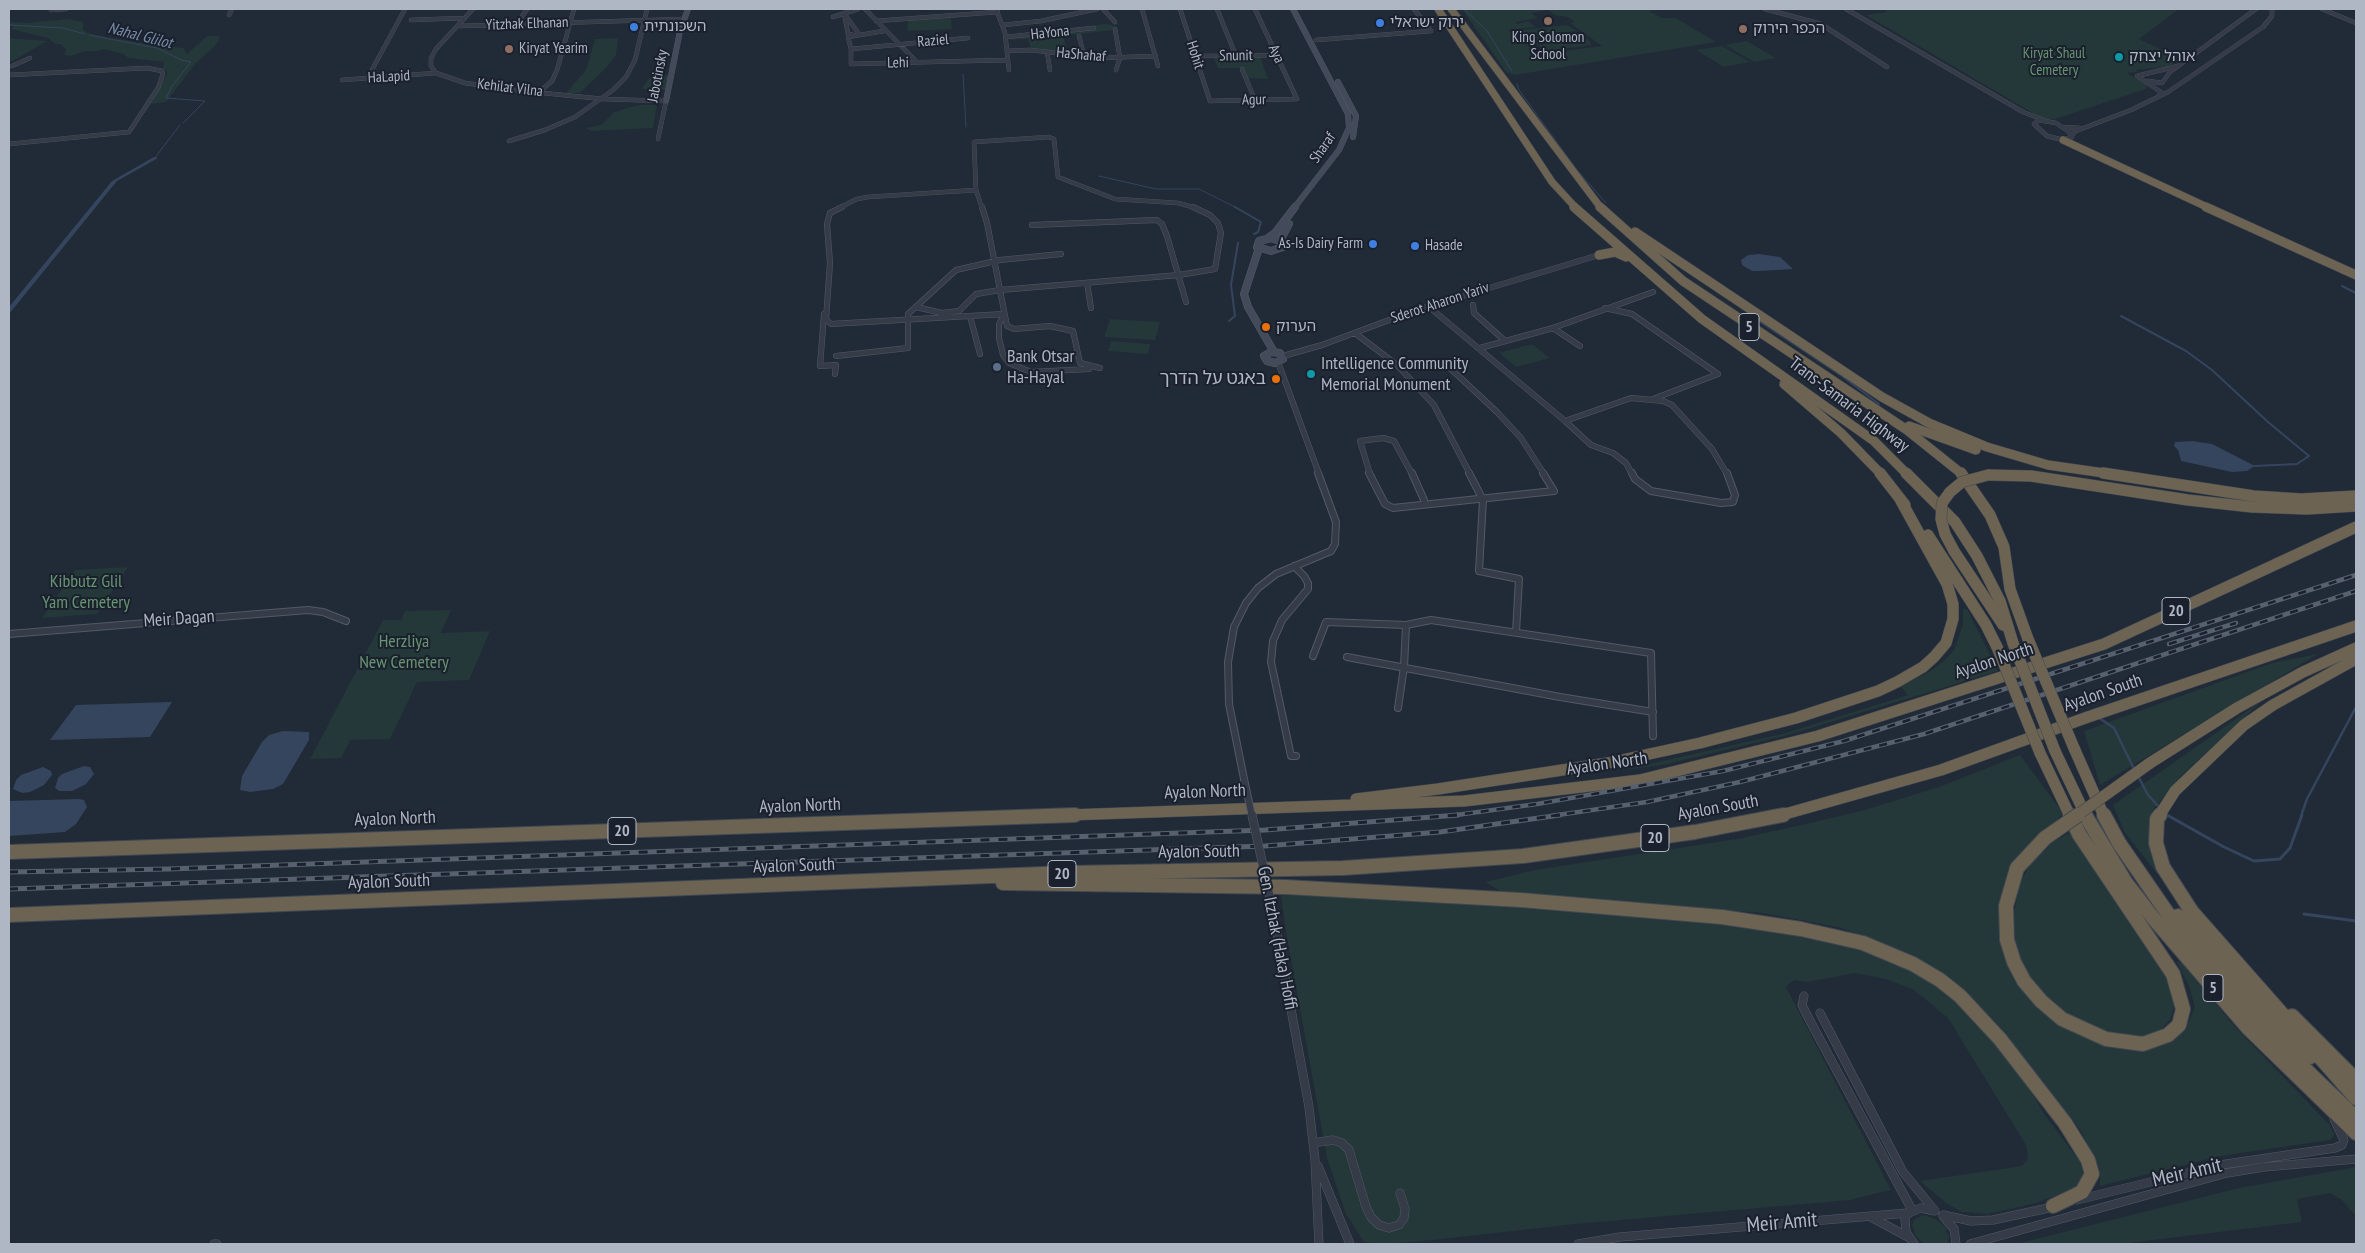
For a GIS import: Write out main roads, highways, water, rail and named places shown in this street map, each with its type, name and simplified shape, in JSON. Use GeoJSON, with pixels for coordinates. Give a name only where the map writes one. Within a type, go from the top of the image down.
{"type":"FeatureCollection","features":[{"type":"Feature","properties":{"kind":"highway","name":"5"},"geometry":{"type":"LineString","coordinates":[[1438,9],[1552,182],[1601,232],[1635,262]]}},
{"type":"Feature","properties":{"kind":"highway","name":"5"},"geometry":{"type":"LineString","coordinates":[[1451,9],[1580,182],[1599,206],[1622,229],[1683,282],[1928,446],[1958,470],[1975,490],[1990,515],[2004,547],[2010,589],[2028,639],[2074,748],[2105,818],[2136,869]]}},
{"type":"Feature","properties":{"kind":"highway"},"geometry":{"type":"LineString","coordinates":[[1457,9],[1493,65]]}},
{"type":"Feature","properties":{"kind":"highway"},"geometry":{"type":"LineString","coordinates":[[2063,140],[2100,159],[2356,275]]}},
{"type":"Feature","properties":{"kind":"highway"},"geometry":{"type":"LineString","coordinates":[[1580,182],[1626,226],[1896,406],[1947,432],[2001,451],[2048,465],[2098,473]]}},
{"type":"Feature","properties":{"kind":"highway"},"geometry":{"type":"LineString","coordinates":[[1601,232],[1610,247],[1599,254],[1618,253],[1635,262]]}},
{"type":"Feature","properties":{"kind":"highway","name":"Trans-Samaria Highway"},"geometry":{"type":"LineString","coordinates":[[1635,262],[1702,319],[1874,441],[1955,522],[1977,556],[2000,600],[2012,641],[2055,751],[2078,800],[2108,855],[2154,919],[2248,1028],[2356,1133]]}},
{"type":"Feature","properties":{"kind":"highway"},"geometry":{"type":"LineString","coordinates":[[1702,319],[1769,371],[1841,433],[1879,472],[1937,548],[1986,625],[1997,647],[2040,754],[2079,834],[2173,974],[2183,1009],[2179,1025],[2168,1035],[2156,1041],[2143,1044],[2106,1039],[2062,1019],[2041,1001],[2024,981],[2014,962],[2007,940],[2005,917],[2008,894],[2022,861],[2044,838],[2150,763],[2236,708],[2303,672],[2356,648]]}},
{"type":"Feature","properties":{"kind":"highway"},"geometry":{"type":"LineString","coordinates":[[1875,410],[1926,434],[1966,448],[2052,467],[2278,499],[2322,499],[2356,496]]}},
{"type":"Feature","properties":{"kind":"highway"},"geometry":{"type":"LineString","coordinates":[[2012,641],[1945,534],[1941,519],[1942,503],[1950,492],[1962,482],[1988,475],[2031,476],[2188,500],[2252,507],[2307,510],[2356,506]]}},
{"type":"Feature","properties":{"kind":"highway"},"geometry":{"type":"LineString","coordinates":[[1265,809],[1438,789],[1608,763],[1700,743],[1796,718],[1878,691],[1897,682],[1923,667],[1934,657],[1946,643],[1953,619],[1953,604],[1947,584],[1900,499]]}},
{"type":"Feature","properties":{"kind":"highway","name":"Ayalon North"},"geometry":{"type":"LineString","coordinates":[[9,852],[1464,801],[1640,780],[1818,736],[2104,644],[2356,527]]}},
{"type":"Feature","properties":{"kind":"highway","name":"Ayalon South"},"geometry":{"type":"LineString","coordinates":[[9,915],[882,882],[1067,873],[1343,868],[1523,856],[1695,832],[1773,817],[1829,803],[1941,770],[2079,720],[2356,626]]}},
{"type":"Feature","properties":{"kind":"highway"},"geometry":{"type":"LineString","coordinates":[[2356,659],[2273,705],[2244,725],[2186,779],[2166,803],[2157,819],[2156,843],[2159,856],[2172,883],[2192,912],[2356,1098]]}},
{"type":"Feature","properties":{"kind":"highway"},"geometry":{"type":"LineString","coordinates":[[2136,869],[2274,1021],[2356,1102]]}},
{"type":"Feature","properties":{"kind":"highway"},"geometry":{"type":"LineString","coordinates":[[2136,869],[2177,927],[2235,996],[2303,1067],[2356,1118]]}},
{"type":"Feature","properties":{"kind":"highway"},"geometry":{"type":"LineString","coordinates":[[882,882],[1285,887],[1521,900],[1722,917],[1801,929],[1863,943],[1913,964],[1940,980],[1960,996],[2000,1039],[2064,1122],[2081,1147],[2092,1174],[2082,1192],[2053,1206]]}},
{"type":"Feature","properties":{"kind":"highway"},"geometry":{"type":"LineString","coordinates":[[2192,912],[2356,1080]]}},
{"type":"Feature","properties":{"kind":"water"},"geometry":{"type":"Polygon","coordinates":[[[154,157],[158,158],[117,181],[9,314],[9,307],[112,181],[154,157]]]}},
{"type":"Feature","properties":{"kind":"water"},"geometry":{"type":"Polygon","coordinates":[[[1759,254],[1780,257],[1793,269],[1752,271],[1742,265],[1741,260],[1748,255],[1759,254]]]}},
{"type":"Feature","properties":{"kind":"water"},"geometry":{"type":"Polygon","coordinates":[[[2192,441],[2212,444],[2255,466],[2247,471],[2232,472],[2181,461],[2178,450],[2174,446],[2175,442],[2192,441]]]}},
{"type":"Feature","properties":{"kind":"water"},"geometry":{"type":"Polygon","coordinates":[[[172,702],[150,737],[50,740],[76,705],[172,702]]]}},
{"type":"Feature","properties":{"kind":"water"},"geometry":{"type":"Polygon","coordinates":[[[283,731],[309,732],[309,740],[283,784],[273,789],[250,792],[240,790],[242,776],[262,742],[269,735],[283,731]]]}},
{"type":"Feature","properties":{"kind":"water"},"geometry":{"type":"Polygon","coordinates":[[[84,766],[90,767],[94,774],[86,784],[72,791],[59,791],[55,788],[58,778],[62,774],[84,766]]]}},
{"type":"Feature","properties":{"kind":"water"},"geometry":{"type":"Polygon","coordinates":[[[43,767],[51,771],[52,775],[44,785],[30,792],[22,793],[13,789],[16,780],[21,775],[43,767]]]}},
{"type":"Feature","properties":{"kind":"water"},"geometry":{"type":"Polygon","coordinates":[[[84,800],[87,807],[76,824],[65,832],[9,836],[9,801],[84,800]]]}},
{"type":"Feature","properties":{"kind":"waterway"},"geometry":{"type":"LineString","coordinates":[[1464,9],[1487,31],[1512,71]]}},
{"type":"Feature","properties":{"kind":"waterway","name":"Nahal Glilot"},"geometry":{"type":"LineString","coordinates":[[9,25],[63,28],[85,34]]}},
{"type":"Feature","properties":{"kind":"waterway","name":"Nahal Glilot"},"geometry":{"type":"LineString","coordinates":[[89,35],[157,48],[181,60],[191,62],[172,86],[166,98],[205,101],[183,123]]}},
{"type":"Feature","properties":{"kind":"waterway"},"geometry":{"type":"LineString","coordinates":[[963,74],[966,127]]}},
{"type":"Feature","properties":{"kind":"waterway"},"geometry":{"type":"LineString","coordinates":[[1517,84],[1519,90],[1577,170],[1606,203]]}},
{"type":"Feature","properties":{"kind":"waterway","name":"Nahal Glilot"},"geometry":{"type":"LineString","coordinates":[[154,159],[180,125]]}},
{"type":"Feature","properties":{"kind":"waterway"},"geometry":{"type":"LineString","coordinates":[[1099,176],[1156,189],[1199,189],[1235,207]]}},
{"type":"Feature","properties":{"kind":"waterway"},"geometry":{"type":"LineString","coordinates":[[1235,207],[1261,222],[1258,232],[1254,234]]}},
{"type":"Feature","properties":{"kind":"waterway"},"geometry":{"type":"LineString","coordinates":[[1229,321],[1235,316],[1231,285],[1238,243]]}},
{"type":"Feature","properties":{"kind":"waterway"},"geometry":{"type":"LineString","coordinates":[[2342,286],[2356,293]]}},
{"type":"Feature","properties":{"kind":"waterway"},"geometry":{"type":"LineString","coordinates":[[1750,315],[1842,376],[1879,404]]}},
{"type":"Feature","properties":{"kind":"waterway"},"geometry":{"type":"LineString","coordinates":[[2121,316],[2186,351],[2212,370],[2268,422],[2309,456],[2297,464],[2255,466]]}},
{"type":"Feature","properties":{"kind":"waterway"},"geometry":{"type":"LineString","coordinates":[[2301,816],[2307,799],[2356,707]]}},
{"type":"Feature","properties":{"kind":"waterway"},"geometry":{"type":"LineString","coordinates":[[2099,718],[2114,728],[2134,769]]}},
{"type":"Feature","properties":{"kind":"waterway"},"geometry":{"type":"LineString","coordinates":[[2138,776],[2148,795],[2160,808]]}},
{"type":"Feature","properties":{"kind":"waterway"},"geometry":{"type":"LineString","coordinates":[[2167,815],[2224,847],[2254,861],[2280,859],[2290,848],[2302,815]]}},
{"type":"Feature","properties":{"kind":"waterway"},"geometry":{"type":"LineString","coordinates":[[2304,914],[2356,921]]}},
{"type":"Feature","properties":{"kind":"railway"},"geometry":{"type":"LineString","coordinates":[[1454,815],[1537,804],[1723,771],[1844,741],[2356,575]]}},
{"type":"Feature","properties":{"kind":"railway"},"geometry":{"type":"LineString","coordinates":[[1551,816],[1647,802],[1740,782],[1924,734],[2356,591]]}},
{"type":"Feature","properties":{"kind":"railway"},"geometry":{"type":"LineString","coordinates":[[2169,644],[2236,623]]}},
{"type":"Feature","properties":{"kind":"railway"},"geometry":{"type":"LineString","coordinates":[[9,872],[169,869],[1265,830],[1454,815]]}},
{"type":"Feature","properties":{"kind":"railway"},"geometry":{"type":"LineString","coordinates":[[1449,816],[1454,815]]}},
{"type":"Feature","properties":{"kind":"railway"},"geometry":{"type":"LineString","coordinates":[[9,889],[1265,846],[1440,832],[1560,815]]}},
{"type":"Feature","properties":{"kind":"place","name":"King Solomon School"},"geometry":{"type":"Point","coordinates":[1548,21]}},
{"type":"Feature","properties":{"kind":"place","name":"ירוק ישראלי"},"geometry":{"type":"Point","coordinates":[1380,23]}},
{"type":"Feature","properties":{"kind":"place","name":"השכונתית"},"geometry":{"type":"Point","coordinates":[634,27]}},
{"type":"Feature","properties":{"kind":"place","name":"הכפר הירוק"},"geometry":{"type":"Point","coordinates":[1743,29]}},
{"type":"Feature","properties":{"kind":"place","name":"Kiryat Yearim"},"geometry":{"type":"Point","coordinates":[509,49]}},
{"type":"Feature","properties":{"kind":"place","name":"אוהל יצחק"},"geometry":{"type":"Point","coordinates":[2119,57]}},
{"type":"Feature","properties":{"kind":"place","name":"As-Is Dairy Farm"},"geometry":{"type":"Point","coordinates":[1373,244]}},
{"type":"Feature","properties":{"kind":"place","name":"Hasade"},"geometry":{"type":"Point","coordinates":[1415,246]}},
{"type":"Feature","properties":{"kind":"place","name":"הערוק"},"geometry":{"type":"Point","coordinates":[1266,327]}},
{"type":"Feature","properties":{"kind":"place","name":"Bank Otsar Ha-Hayal"},"geometry":{"type":"Point","coordinates":[997,367]}},
{"type":"Feature","properties":{"kind":"place","name":"Intelligence Community Memorial Monument"},"geometry":{"type":"Point","coordinates":[1311,374]}},
{"type":"Feature","properties":{"kind":"place","name":"באגט על הדרך"},"geometry":{"type":"Point","coordinates":[1276,379]}},
{"type":"Feature","properties":{"kind":"park label","name":"Kiryat Shaul Cemetery"},"geometry":{"type":"Point","coordinates":[2054,62]}},
{"type":"Feature","properties":{"kind":"park label","name":"Kibbutz Glil Yam Cemetery"},"geometry":{"type":"Point","coordinates":[86,592]}},
{"type":"Feature","properties":{"kind":"park label","name":"Herzliya New Cemetery"},"geometry":{"type":"Point","coordinates":[404,652]}}]}
